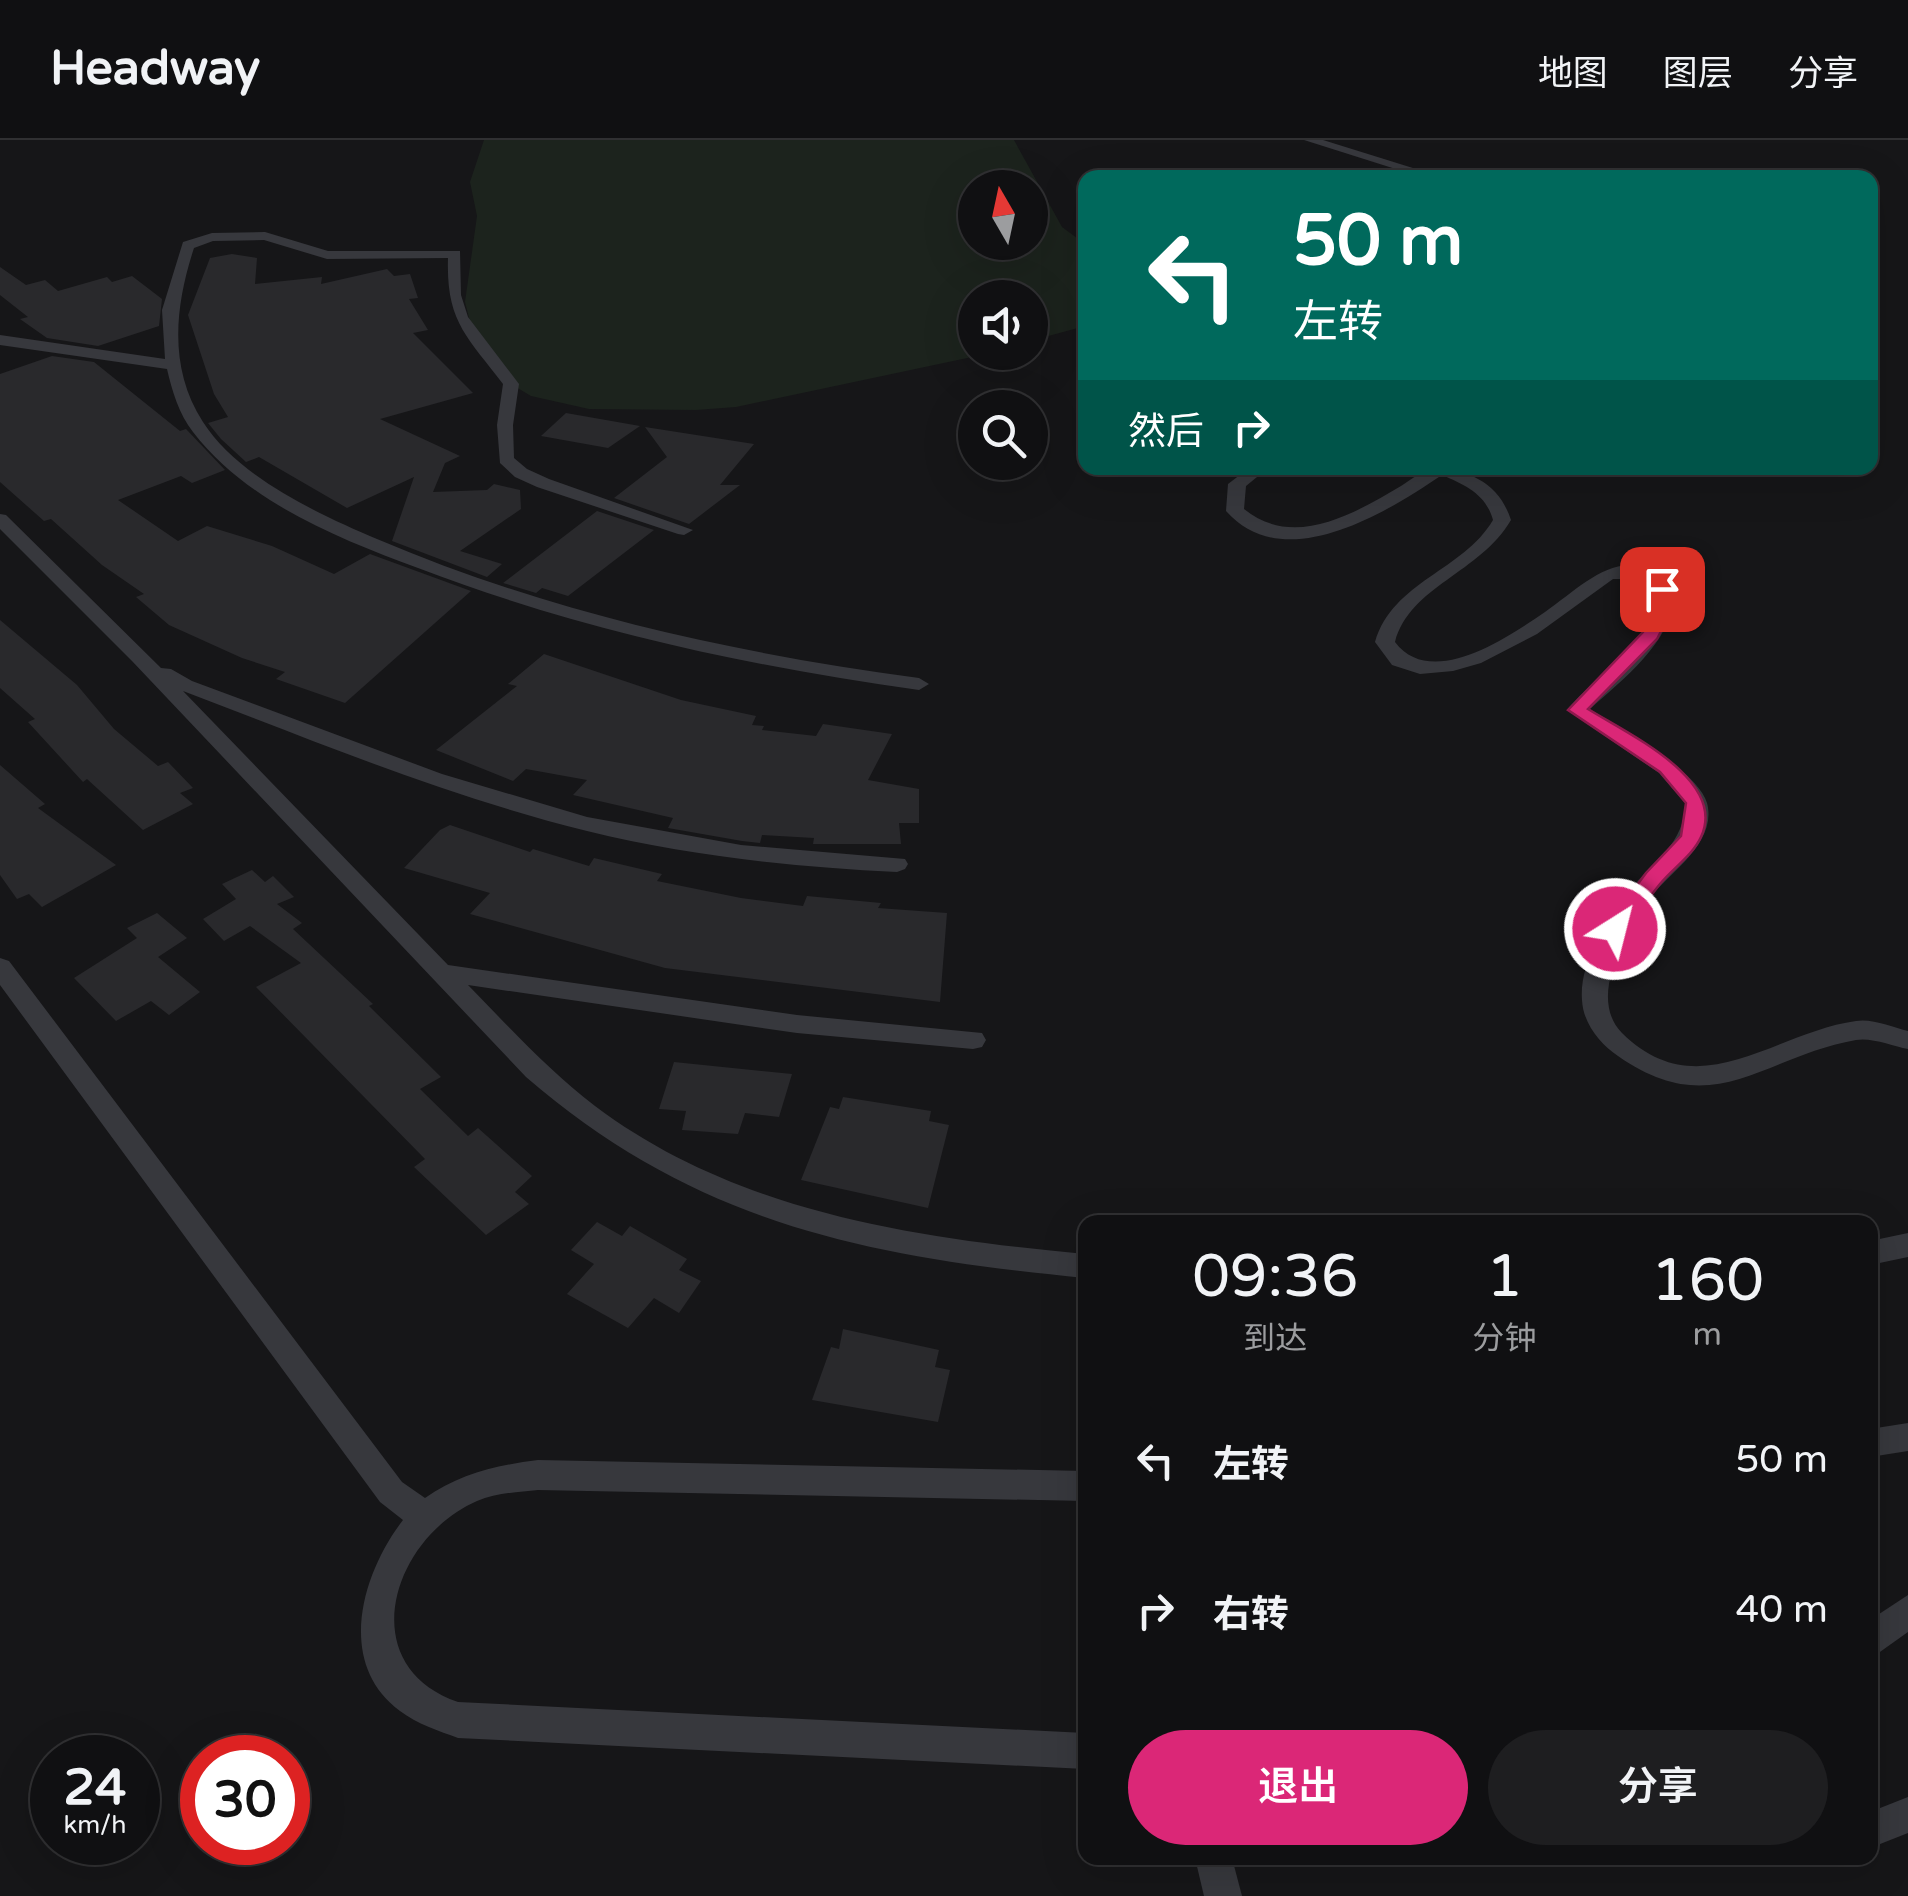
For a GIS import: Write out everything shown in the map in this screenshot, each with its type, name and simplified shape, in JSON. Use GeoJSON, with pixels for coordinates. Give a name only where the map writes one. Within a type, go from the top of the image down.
{"type":"FeatureCollection","features":[{"type":"Feature","properties":{"kind":"street"},"geometry":{"type":"LineString","coordinates":[[1310,140],[1413,170]]}},
{"type":"Feature","properties":{"kind":"street"},"geometry":{"type":"LineString","coordinates":[[684,530],[543,483],[521,473],[506,459],[505,425],[511,384],[461,318],[454,295],[455,254],[339,256],[309,252],[265,236],[188,244],[171,298],[173,366],[198,427],[274,497],[352,536],[443,572],[604,624],[822,672],[919,684]]}},
{"type":"Feature","properties":{"kind":"street"},"geometry":{"type":"LineString","coordinates":[[0,340],[173,366]]}},
{"type":"Feature","properties":{"kind":"street"},"geometry":{"type":"LineString","coordinates":[[1250,475],[1236,484],[1234,511],[1250,526],[1295,532],[1334,528],[1428,475]]}},
{"type":"Feature","properties":{"kind":"street"},"geometry":{"type":"LineString","coordinates":[[1454,475],[1482,489],[1498,507],[1502,520],[1484,546],[1393,618],[1384,642],[1399,662],[1431,672],[1466,660],[1542,622],[1594,580],[1611,573],[1644,576],[1666,595],[1665,611],[1650,635],[1577,710],[1667,768],[1696,802],[1696,821],[1690,839],[1637,898],[1600,958],[1594,1000],[1600,1022],[1613,1040],[1654,1068],[1706,1079],[1859,1029],[1908,1040]]}},
{"type":"Feature","properties":{"kind":"street"},"geometry":{"type":"LineString","coordinates":[[0,519],[139,657],[534,1070],[593,1118],[660,1160],[730,1193],[831,1226],[942,1252],[1078,1265]]}},
{"type":"Feature","properties":{"kind":"street"},"geometry":{"type":"LineString","coordinates":[[139,657],[201,692],[490,797],[590,825],[832,862],[896,864]]}},
{"type":"Feature","properties":{"kind":"street"},"geometry":{"type":"LineString","coordinates":[[0,967],[392,1492],[426,1518]]}},
{"type":"Feature","properties":{"kind":"street"},"geometry":{"type":"LineString","coordinates":[[440,972],[797,1024],[973,1040]]}},
{"type":"Feature","properties":{"kind":"street"},"geometry":{"type":"LineString","coordinates":[[1878,1251],[1908,1245]]}},
{"type":"Feature","properties":{"kind":"street"},"geometry":{"type":"LineString","coordinates":[[1878,1442],[1908,1437]]}},
{"type":"Feature","properties":{"kind":"street"},"geometry":{"type":"LineString","coordinates":[[1078,1486],[538,1475],[498,1479],[460,1493],[426,1518],[398,1550],[381,1587],[376,1622],[382,1657],[398,1686],[424,1708],[458,1720],[1078,1751]]}},
{"type":"Feature","properties":{"kind":"street"},"geometry":{"type":"LineString","coordinates":[[1878,1635],[1908,1610]]}},
{"type":"Feature","properties":{"kind":"street"},"geometry":{"type":"LineString","coordinates":[[1878,1827],[1908,1815]]}},
{"type":"Feature","properties":{"kind":"street"},"geometry":{"type":"LineString","coordinates":[[1216,1865],[1223,1896]]}},
{"type":"Feature","properties":{"kind":"shaded area"},"geometry":{"type":"Polygon","coordinates":[[[484,140],[1014,140],[1031,170],[958,170],[958,260],[1048,260],[1048,202],[1062,227],[1078,239],[1078,328],[1048,336],[1048,280],[958,280],[958,360],[736,407],[589,409],[531,396],[511,384],[476,345],[465,302],[477,216],[470,182],[484,140]]]}},
{"type":"Feature","properties":{"kind":"building"},"geometry":{"type":"Polygon","coordinates":[[[232,254],[257,258],[255,284],[322,277],[321,284],[387,269],[394,276],[410,274],[418,298],[409,299],[428,330],[413,333],[473,393],[380,419],[460,456],[445,463],[433,492],[487,490],[494,484],[520,490],[521,509],[460,551],[502,564],[487,577],[392,541],[414,477],[347,508],[259,457],[246,462],[208,423],[228,417],[214,394],[188,315],[210,258],[232,254]]]}},
{"type":"Feature","properties":{"kind":"building"},"geometry":{"type":"Polygon","coordinates":[[[0,267],[26,285],[45,280],[58,291],[107,277],[112,282],[132,276],[162,299],[159,326],[98,346],[47,338],[20,319],[28,317],[0,295],[0,267]]]}},
{"type":"Feature","properties":{"kind":"building"},"geometry":{"type":"Polygon","coordinates":[[[52,356],[94,362],[180,431],[186,429],[225,470],[192,483],[181,476],[118,500],[178,541],[207,526],[272,546],[334,574],[370,554],[471,591],[345,703],[276,679],[285,672],[242,658],[169,625],[136,597],[144,594],[102,565],[51,519],[44,521],[0,482],[0,374],[52,356]]]}},
{"type":"Feature","properties":{"kind":"building"},"geometry":{"type":"Polygon","coordinates":[[[566,413],[640,426],[608,448],[541,436],[566,413]]]}},
{"type":"Feature","properties":{"kind":"building"},"geometry":{"type":"Polygon","coordinates":[[[645,427],[754,444],[720,485],[740,485],[689,524],[614,498],[667,457],[645,427]]]}},
{"type":"Feature","properties":{"kind":"building"},"geometry":{"type":"Polygon","coordinates":[[[597,511],[654,530],[568,596],[542,588],[536,593],[503,583],[597,511]]]}},
{"type":"Feature","properties":{"kind":"building"},"geometry":{"type":"Polygon","coordinates":[[[0,620],[77,685],[114,729],[158,766],[168,762],[193,788],[180,793],[193,804],[143,830],[87,779],[83,782],[28,722],[35,719],[0,688],[0,620]]]}},
{"type":"Feature","properties":{"kind":"building"},"geometry":{"type":"Polygon","coordinates":[[[544,654],[681,700],[756,716],[752,725],[764,726],[762,730],[816,736],[823,724],[892,734],[868,780],[919,789],[919,823],[899,823],[901,844],[813,844],[814,838],[762,835],[760,843],[742,841],[668,828],[673,818],[573,795],[587,780],[526,769],[513,781],[436,750],[517,686],[508,684],[544,654]]]}},
{"type":"Feature","properties":{"kind":"building"},"geometry":{"type":"Polygon","coordinates":[[[0,765],[45,804],[38,808],[116,865],[42,907],[29,894],[17,899],[0,875],[0,765]]]}},
{"type":"Feature","properties":{"kind":"building"},"geometry":{"type":"Polygon","coordinates":[[[450,825],[530,852],[533,849],[589,866],[594,858],[662,874],[657,881],[741,898],[803,906],[807,896],[881,903],[878,908],[947,913],[940,1002],[665,968],[470,914],[490,893],[404,868],[440,830],[450,825]]]}},
{"type":"Feature","properties":{"kind":"building"},"geometry":{"type":"Polygon","coordinates":[[[252,870],[265,882],[273,876],[294,897],[277,904],[302,923],[293,929],[373,1004],[369,1006],[441,1077],[420,1089],[468,1136],[478,1128],[532,1176],[515,1192],[529,1204],[486,1235],[414,1167],[425,1159],[256,987],[301,963],[250,926],[224,941],[203,919],[236,899],[222,884],[252,870]]]}},
{"type":"Feature","properties":{"kind":"building"},"geometry":{"type":"Polygon","coordinates":[[[157,913],[187,938],[158,957],[200,992],[169,1015],[151,1001],[116,1021],[74,978],[137,938],[127,928],[157,913]]]}},
{"type":"Feature","properties":{"kind":"building"},"geometry":{"type":"Polygon","coordinates":[[[674,1062],[792,1074],[779,1117],[745,1113],[738,1134],[682,1130],[686,1111],[659,1109],[674,1062]]]}},
{"type":"Feature","properties":{"kind":"building"},"geometry":{"type":"Polygon","coordinates":[[[843,1097],[931,1111],[929,1121],[949,1125],[928,1208],[801,1180],[830,1107],[839,1109],[843,1097]]]}},
{"type":"Feature","properties":{"kind":"building"},"geometry":{"type":"Polygon","coordinates":[[[597,1222],[622,1236],[630,1226],[687,1259],[679,1270],[701,1281],[679,1313],[654,1298],[628,1328],[567,1294],[594,1264],[571,1250],[597,1222]]]}},
{"type":"Feature","properties":{"kind":"building"},"geometry":{"type":"Polygon","coordinates":[[[843,1329],[939,1350],[935,1367],[950,1370],[938,1422],[812,1400],[831,1347],[839,1349],[843,1329]]]}},
{"type":"Feature","properties":{"kind":"route"},"geometry":{"type":"LineString","coordinates":[[1615,929],[1653,878],[1690,839],[1695,830],[1696,802],[1667,768],[1577,710],[1621,668],[1660,621],[1667,602],[1662,589]]}}]}
